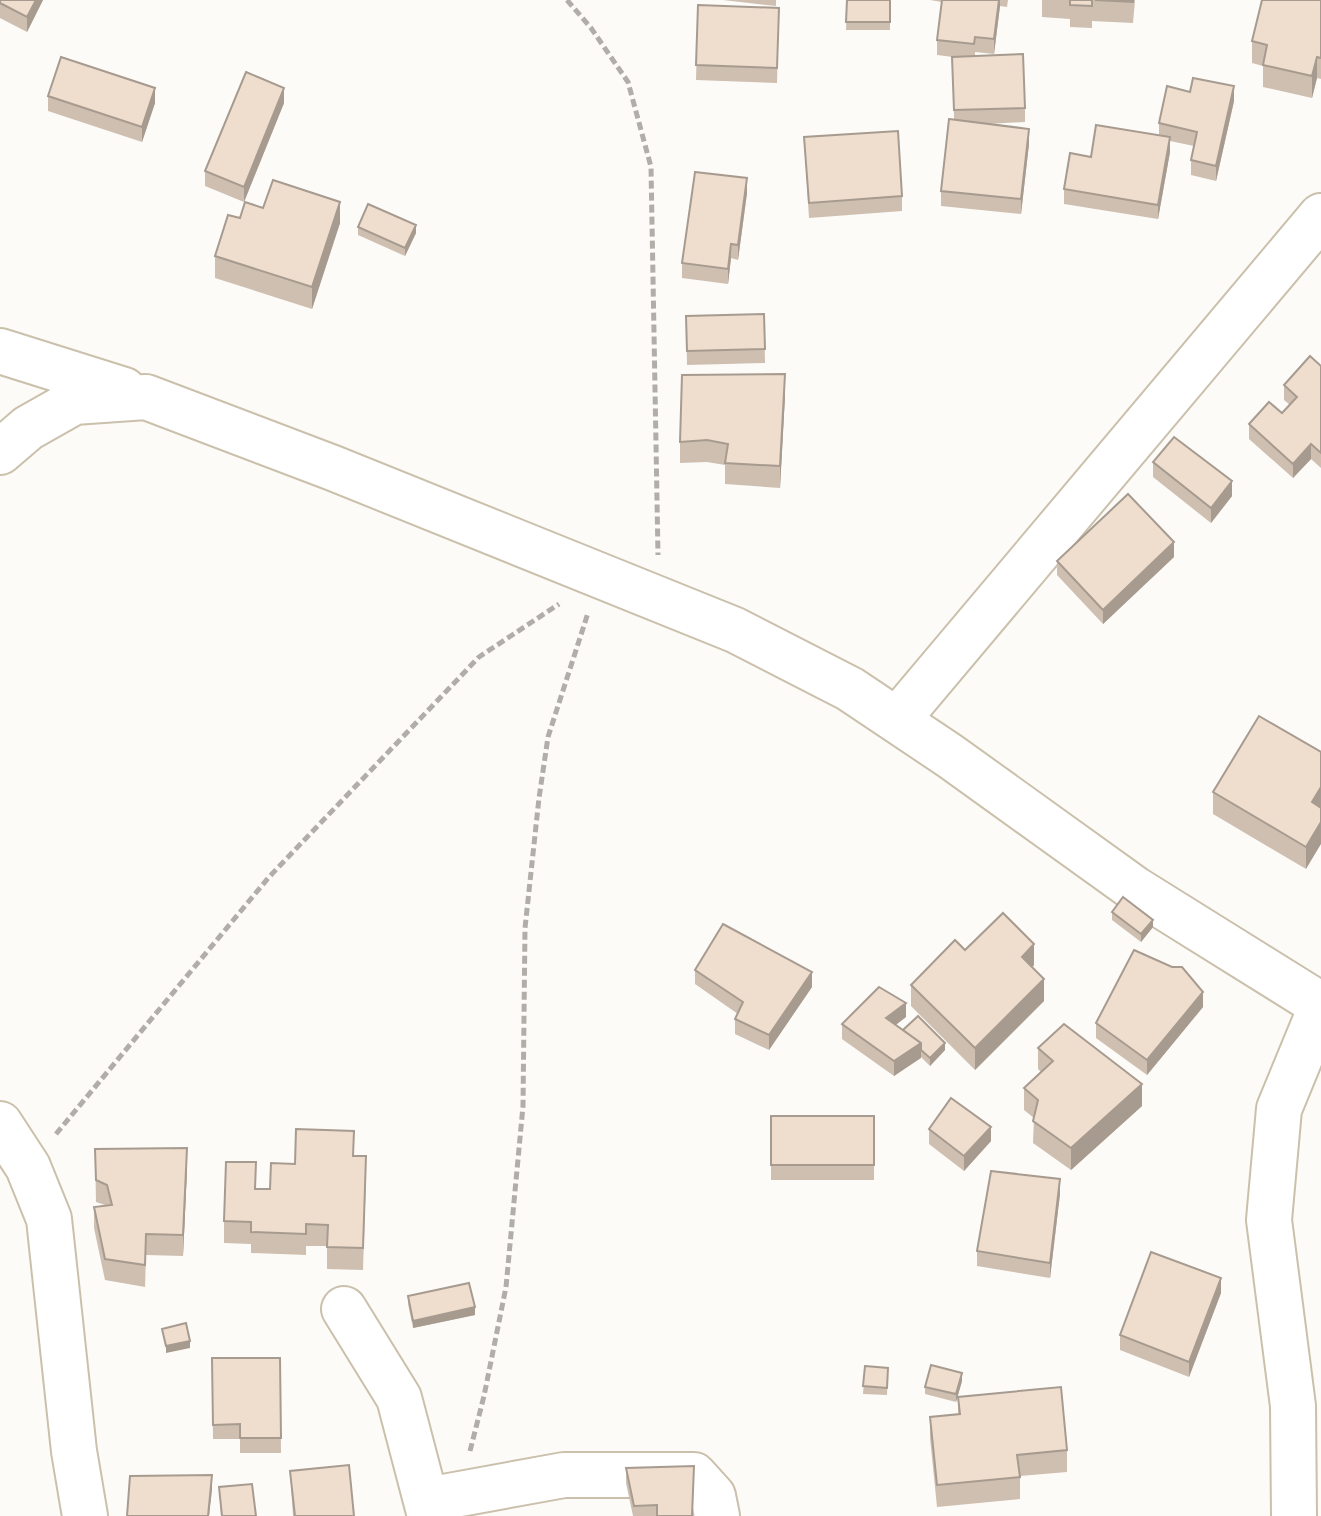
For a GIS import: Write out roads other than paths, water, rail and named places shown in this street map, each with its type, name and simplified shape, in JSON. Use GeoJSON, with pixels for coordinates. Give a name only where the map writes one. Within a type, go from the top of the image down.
{"type":"FeatureCollection","features":[{"type":"Feature","properties":{"kind":"street"},"geometry":{"type":"LineString","coordinates":[[897,720],[1321,216]]}},
{"type":"Feature","properties":{"kind":"street"},"geometry":{"type":"LineString","coordinates":[[0,351],[146,397],[333,468],[735,630],[850,689],[1135,889],[1321,1006],[1279,1109],[1269,1220],[1307,1411],[1294,1516]]}},
{"type":"Feature","properties":{"kind":"street"},"geometry":{"type":"LineString","coordinates":[[0,452],[28,428],[74,402],[146,397]]}},
{"type":"Feature","properties":{"kind":"street"},"geometry":{"type":"LineString","coordinates":[[0,1124],[28,1167],[49,1219],[74,1451],[85,1516]]}},
{"type":"Feature","properties":{"kind":"street"},"geometry":{"type":"LineString","coordinates":[[344,1309],[399,1398],[439,1503],[564,1475],[694,1475],[713,1496],[717,1516]]}}]}
